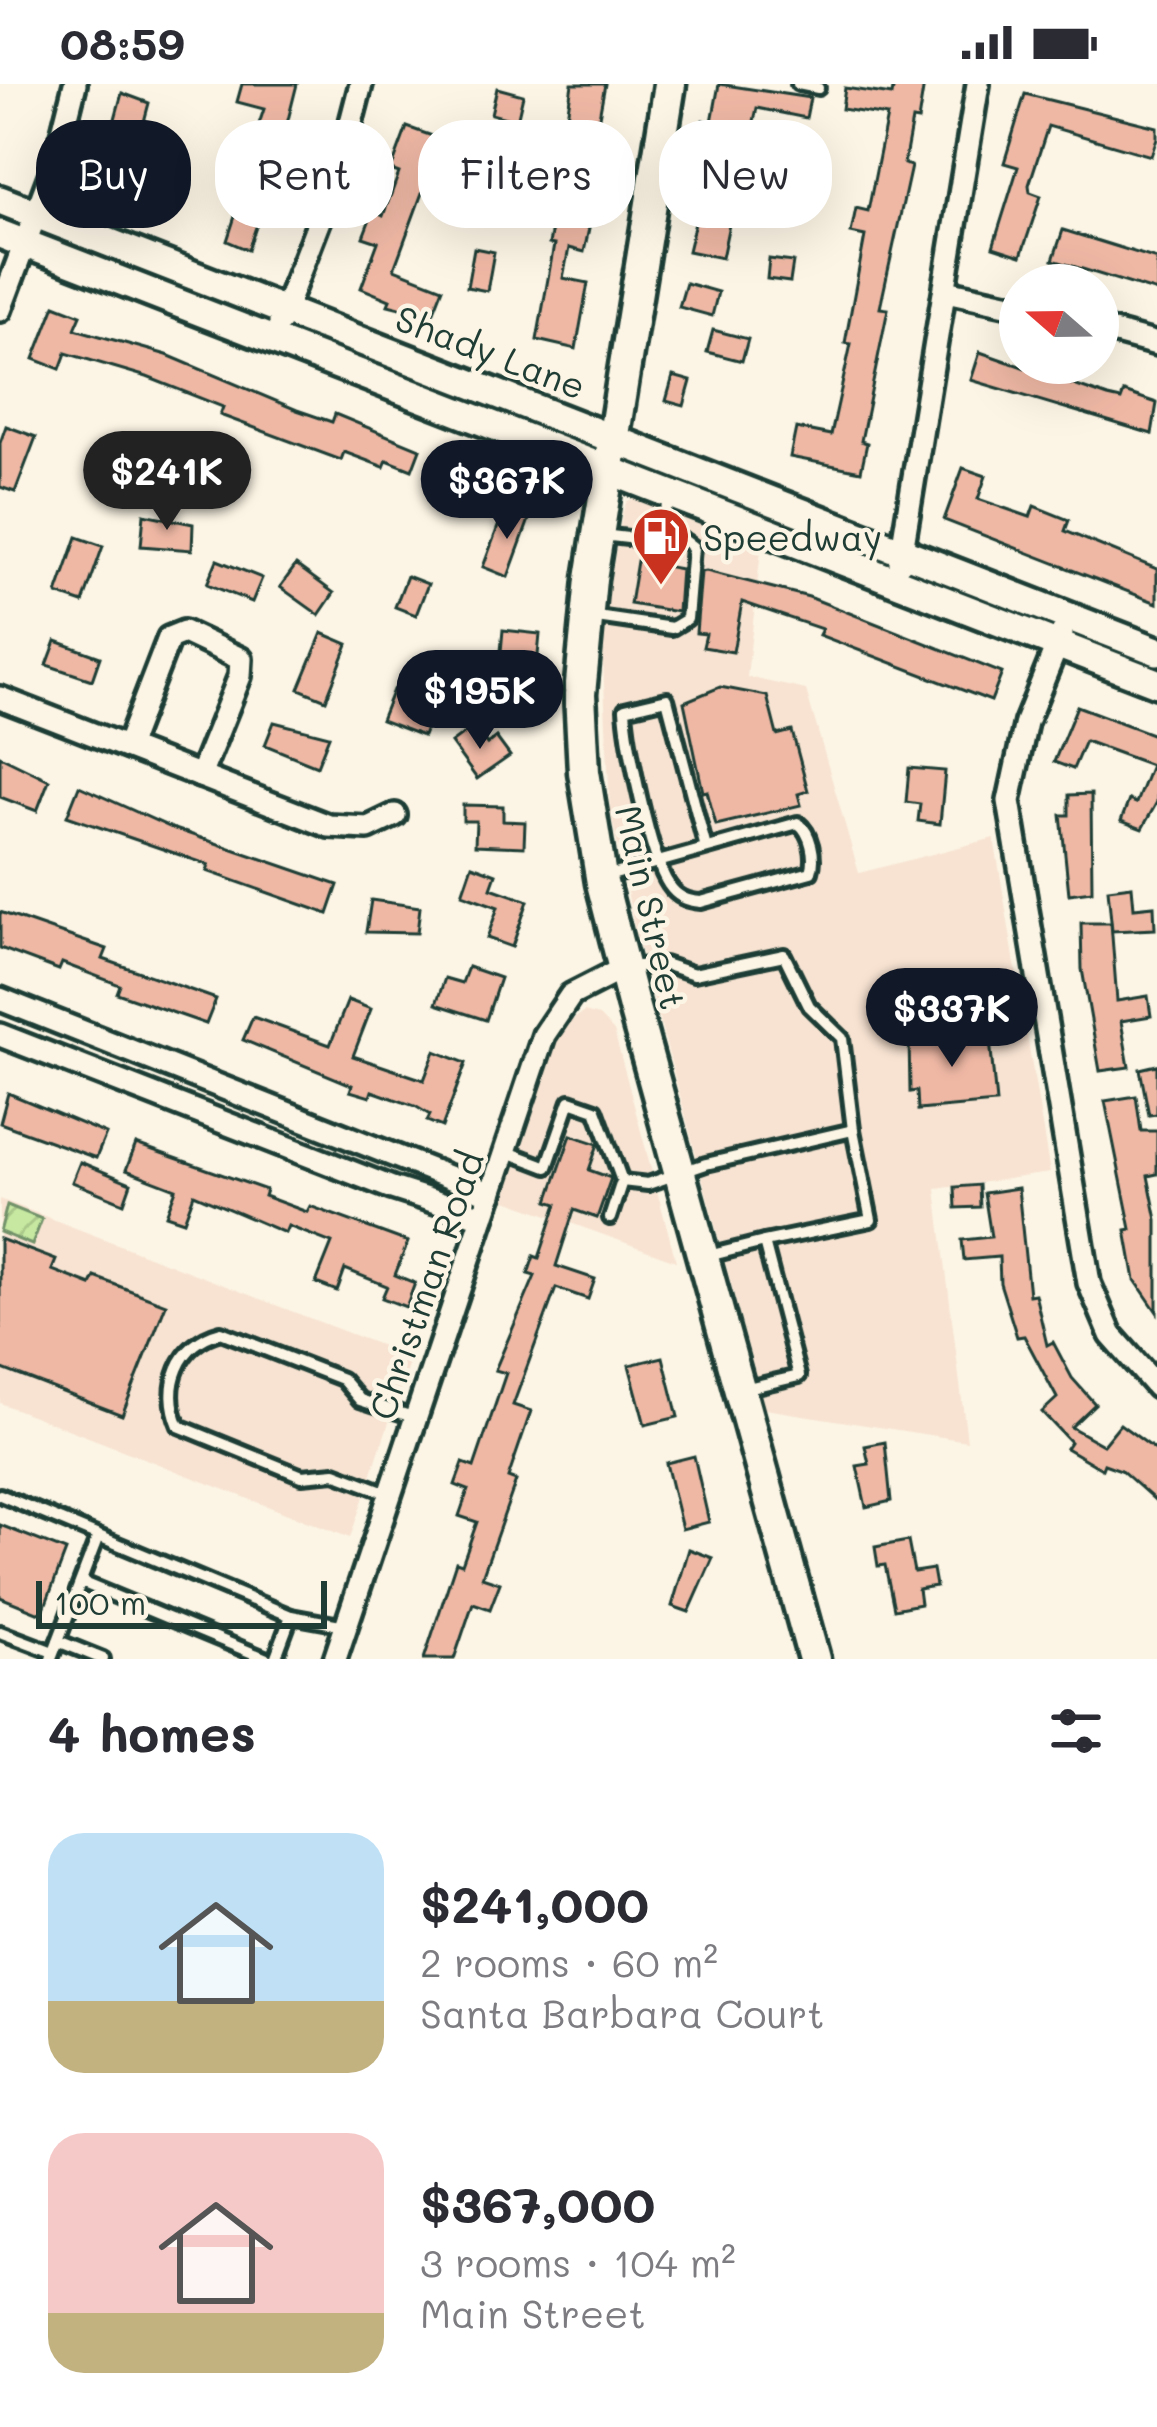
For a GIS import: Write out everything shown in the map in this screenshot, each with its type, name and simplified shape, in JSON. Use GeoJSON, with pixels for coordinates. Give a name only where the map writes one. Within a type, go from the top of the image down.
{"type":"FeatureCollection","features":[{"type":"Feature","properties":{"kind":"main road","name":"Main Street"},"geometry":{"type":"LineString","coordinates":[[670,84],[587,616],[580,694],[584,772],[601,878],[624,968],[814,1659]]}},
{"type":"Feature","properties":{"kind":"street"},"geometry":{"type":"LineString","coordinates":[[64,120],[75,84]]}},
{"type":"Feature","properties":{"kind":"street"},"geometry":{"type":"LineString","coordinates":[[273,339],[339,169],[361,84]]}},
{"type":"Feature","properties":{"kind":"street"},"geometry":{"type":"LineString","coordinates":[[894,580],[904,551],[978,84]]}},
{"type":"Feature","properties":{"kind":"street","name":"Shady Lane"},"geometry":{"type":"LineString","coordinates":[[0,200],[36,214]]}},
{"type":"Feature","properties":{"kind":"street"},"geometry":{"type":"LineString","coordinates":[[0,310],[13,239],[36,215]]}},
{"type":"Feature","properties":{"kind":"street","name":"Shady Lane"},"geometry":{"type":"LineString","coordinates":[[73,228],[1157,650]]}},
{"type":"Feature","properties":{"kind":"street","name":"Shady Lane"},"geometry":{"type":"LineString","coordinates":[[13,239],[1157,683]]}},
{"type":"Feature","properties":{"kind":"street"},"geometry":{"type":"LineString","coordinates":[[946,291],[999,302]]}},
{"type":"Feature","properties":{"kind":"street"},"geometry":{"type":"LineString","coordinates":[[1119,334],[1157,344]]}},
{"type":"Feature","properties":{"kind":"street"},"geometry":{"type":"LineString","coordinates":[[700,506],[712,476]]}},
{"type":"Feature","properties":{"kind":"street"},"geometry":{"type":"LineString","coordinates":[[1069,616],[1013,767],[1009,801],[1089,1283],[1111,1335],[1157,1387]]}},
{"type":"Feature","properties":{"kind":"street"},"geometry":{"type":"LineString","coordinates":[[127,747],[169,638],[184,632],[224,646],[241,658],[240,676],[200,776]]}},
{"type":"Feature","properties":{"kind":"street"},"geometry":{"type":"LineString","coordinates":[[0,698],[344,830],[368,828],[395,815]]}},
{"type":"Feature","properties":{"kind":"street","name":"Christman Road"},"geometry":{"type":"LineString","coordinates":[[335,1659],[551,1022],[581,987],[624,968]]}},
{"type":"Feature","properties":{"kind":"street"},"geometry":{"type":"LineString","coordinates":[[0,998],[491,1194]]}},
{"type":"Feature","properties":{"kind":"street"},"geometry":{"type":"LineString","coordinates":[[0,1035],[392,1188],[483,1217]]}},
{"type":"Feature","properties":{"kind":"lane"},"geometry":{"type":"LineString","coordinates":[[798,84],[818,88]]}},
{"type":"Feature","properties":{"kind":"lane"},"geometry":{"type":"LineString","coordinates":[[654,541],[671,494]]}},
{"type":"Feature","properties":{"kind":"lane"},"geometry":{"type":"LineString","coordinates":[[587,616],[672,628],[687,619],[694,547],[686,541],[598,535]]}},
{"type":"Feature","properties":{"kind":"lane"},"geometry":{"type":"LineString","coordinates":[[601,878],[660,862],[797,823],[805,829],[814,861],[812,872],[701,902],[686,901],[660,862],[627,737],[625,709],[667,699],[706,848]]}},
{"type":"Feature","properties":{"kind":"lane"},"geometry":{"type":"LineString","coordinates":[[624,968],[664,964],[694,974],[784,955],[809,1006],[842,1039],[853,1130],[872,1220],[704,1257]]}},
{"type":"Feature","properties":{"kind":"lane"},"geometry":{"type":"LineString","coordinates":[[505,1151],[547,1167],[570,1101],[596,1110],[622,1181],[610,1218]]}},
{"type":"Feature","properties":{"kind":"lane"},"geometry":{"type":"LineString","coordinates":[[622,1181],[649,1184],[853,1130]]}},
{"type":"Feature","properties":{"kind":"lane"},"geometry":{"type":"LineString","coordinates":[[740,1389],[799,1376],[764,1242]]}},
{"type":"Feature","properties":{"kind":"lane"},"geometry":{"type":"LineString","coordinates":[[390,1494],[334,1473],[302,1476],[179,1426],[172,1403],[176,1370],[199,1342],[221,1332],[342,1379],[361,1400],[416,1418]]}},
{"type":"Feature","properties":{"kind":"lane"},"geometry":{"type":"LineString","coordinates":[[0,1495],[291,1616],[346,1626]]}},
{"type":"Feature","properties":{"kind":"lane"},"geometry":{"type":"LineString","coordinates":[[54,1651],[98,1536]]}},
{"type":"Feature","properties":{"kind":"lane"},"geometry":{"type":"LineString","coordinates":[[81,1582],[271,1659],[291,1616]]}},
{"type":"Feature","properties":{"kind":"lane"},"geometry":{"type":"LineString","coordinates":[[0,1632],[54,1651],[103,1659]]}},
{"type":"Feature","properties":{"kind":"shaded area"},"geometry":{"type":"Polygon","coordinates":[[[643,496],[762,541],[747,677],[806,690],[859,873],[994,838],[1050,1173],[936,1189],[967,1441],[765,1409],[635,930],[610,809],[603,662],[607,599],[623,511],[627,501],[643,496]]]}},
{"type":"Feature","properties":{"kind":"shaded area"},"geometry":{"type":"Polygon","coordinates":[[[584,1012],[599,1016],[614,1031],[676,1261],[501,1198],[553,1044],[562,1027],[584,1012]]]}},
{"type":"Feature","properties":{"kind":"shaded area"},"geometry":{"type":"Polygon","coordinates":[[[0,1199],[411,1357],[350,1538],[0,1403],[0,1199]]]}},
{"type":"Feature","properties":{"kind":"green space"},"geometry":{"type":"Polygon","coordinates":[[[7,1205],[42,1219],[32,1245],[0,1232],[7,1205]]]}},
{"type":"Feature","properties":{"kind":"building"},"geometry":{"type":"Polygon","coordinates":[[[242,84],[297,84],[288,120],[260,120],[264,109],[237,102],[242,84]]]}},
{"type":"Feature","properties":{"kind":"building"},"geometry":{"type":"Polygon","coordinates":[[[572,84],[605,84],[598,120],[566,120],[572,84]]]}},
{"type":"Feature","properties":{"kind":"building"},"geometry":{"type":"Polygon","coordinates":[[[719,84],[810,98],[806,118],[757,108],[754,120],[712,120],[719,84]]]}},
{"type":"Feature","properties":{"kind":"building"},"geometry":{"type":"Polygon","coordinates":[[[894,84],[924,84],[918,121],[912,120],[904,164],[911,166],[880,308],[888,309],[861,441],[867,443],[861,471],[790,457],[796,428],[831,435],[851,344],[845,343],[865,236],[851,233],[856,208],[868,211],[887,116],[842,109],[845,88],[892,95],[894,84]]]}},
{"type":"Feature","properties":{"kind":"building"},"geometry":{"type":"Polygon","coordinates":[[[497,88],[523,95],[517,120],[491,114],[497,88]]]}},
{"type":"Feature","properties":{"kind":"building"},"geometry":{"type":"Polygon","coordinates":[[[122,93],[149,103],[144,120],[115,120],[122,93]]]}},
{"type":"Feature","properties":{"kind":"building"},"geometry":{"type":"Polygon","coordinates":[[[1025,94],[1157,127],[1157,138],[1151,156],[1048,126],[1029,185],[1030,192],[1041,196],[1021,256],[993,247],[1018,167],[1004,163],[1025,94]]]}},
{"type":"Feature","properties":{"kind":"building"},"geometry":{"type":"Polygon","coordinates":[[[407,127],[418,131],[418,204],[394,269],[443,288],[432,316],[388,305],[390,300],[361,288],[378,242],[363,237],[366,228],[394,228],[394,186],[399,173],[394,171],[407,127]]]}},
{"type":"Feature","properties":{"kind":"building"},"geometry":{"type":"Polygon","coordinates":[[[231,228],[256,228],[248,250],[227,241],[231,228]]]}},
{"type":"Feature","properties":{"kind":"building"},"geometry":{"type":"Polygon","coordinates":[[[552,228],[589,228],[584,252],[569,248],[563,278],[588,283],[576,349],[537,340],[554,245],[549,244],[552,228]]]}},
{"type":"Feature","properties":{"kind":"building"},"geometry":{"type":"Polygon","coordinates":[[[694,228],[728,228],[722,258],[688,251],[694,228]]]}},
{"type":"Feature","properties":{"kind":"building"},"geometry":{"type":"Polygon","coordinates":[[[1063,230],[1157,259],[1157,292],[1119,280],[1119,264],[1053,260],[1063,230]]]}},
{"type":"Feature","properties":{"kind":"building"},"geometry":{"type":"Polygon","coordinates":[[[474,248],[494,252],[487,291],[467,287],[474,248]]]}},
{"type":"Feature","properties":{"kind":"building"},"geometry":{"type":"Polygon","coordinates":[[[769,259],[793,262],[790,282],[767,279],[769,259]]]}},
{"type":"Feature","properties":{"kind":"building"},"geometry":{"type":"Polygon","coordinates":[[[686,283],[718,292],[712,316],[679,307],[686,283]]]}},
{"type":"Feature","properties":{"kind":"building"},"geometry":{"type":"Polygon","coordinates":[[[55,305],[81,315],[75,329],[167,355],[297,410],[332,422],[335,414],[420,449],[412,470],[387,460],[384,467],[344,452],[341,460],[220,415],[223,407],[147,377],[66,353],[60,369],[34,359],[55,305]]]}},
{"type":"Feature","properties":{"kind":"building"},"geometry":{"type":"Polygon","coordinates":[[[713,330],[748,339],[742,361],[707,352],[713,330]]]}},
{"type":"Feature","properties":{"kind":"building"},"geometry":{"type":"Polygon","coordinates":[[[980,352],[999,359],[999,384],[1071,384],[1121,400],[1124,392],[1157,403],[1152,434],[971,380],[980,352]]]}},
{"type":"Feature","properties":{"kind":"building"},"geometry":{"type":"Polygon","coordinates":[[[673,376],[691,381],[684,406],[666,401],[673,376]]]}},
{"type":"Feature","properties":{"kind":"building"},"geometry":{"type":"Polygon","coordinates":[[[6,426],[36,437],[15,492],[0,487],[0,443],[6,426]]]}},
{"type":"Feature","properties":{"kind":"building"},"geometry":{"type":"Polygon","coordinates":[[[963,468],[986,476],[978,499],[1030,517],[1034,506],[1069,520],[1065,531],[1157,569],[1157,603],[944,520],[963,468]]]}},
{"type":"Feature","properties":{"kind":"building"},"geometry":{"type":"Polygon","coordinates":[[[505,508],[530,517],[508,577],[483,567],[505,508]]]}},
{"type":"Feature","properties":{"kind":"building"},"geometry":{"type":"Polygon","coordinates":[[[144,514],[193,524],[192,550],[141,546],[144,514]]]}},
{"type":"Feature","properties":{"kind":"building"},"geometry":{"type":"Polygon","coordinates":[[[77,537],[103,546],[83,603],[57,594],[77,537]]]}},
{"type":"Feature","properties":{"kind":"building"},"geometry":{"type":"Polygon","coordinates":[[[217,560],[262,578],[252,602],[207,584],[217,560]]]}},
{"type":"Feature","properties":{"kind":"building","name":"Speedway"},"geometry":{"type":"Polygon","coordinates":[[[637,561],[681,569],[678,612],[630,604],[637,561]]]}},
{"type":"Feature","properties":{"kind":"building"},"geometry":{"type":"Polygon","coordinates":[[[296,565],[334,593],[319,615],[280,587],[296,565]]]}},
{"type":"Feature","properties":{"kind":"building"},"geometry":{"type":"Polygon","coordinates":[[[701,572],[809,597],[1002,673],[991,701],[819,635],[822,629],[742,602],[733,652],[703,647],[706,634],[696,633],[701,572]]]}},
{"type":"Feature","properties":{"kind":"building"},"geometry":{"type":"Polygon","coordinates":[[[407,576],[428,584],[416,615],[395,607],[407,576]]]}},
{"type":"Feature","properties":{"kind":"building"},"geometry":{"type":"Polygon","coordinates":[[[503,630],[540,634],[537,666],[500,662],[503,630]]]}},
{"type":"Feature","properties":{"kind":"building"},"geometry":{"type":"Polygon","coordinates":[[[322,633],[348,644],[326,700],[299,689],[322,633]]]}},
{"type":"Feature","properties":{"kind":"building"},"geometry":{"type":"Polygon","coordinates":[[[56,641],[100,657],[92,680],[47,665],[56,641]]]}},
{"type":"Feature","properties":{"kind":"building"},"geometry":{"type":"Polygon","coordinates":[[[720,687],[767,696],[777,735],[792,731],[808,791],[798,794],[801,805],[716,825],[707,791],[703,792],[684,702],[720,687]]]}},
{"type":"Feature","properties":{"kind":"building"},"geometry":{"type":"Polygon","coordinates":[[[393,690],[435,706],[423,736],[381,720],[393,690]]]}},
{"type":"Feature","properties":{"kind":"building"},"geometry":{"type":"Polygon","coordinates":[[[1077,706],[1157,736],[1157,802],[1142,829],[1121,821],[1129,800],[1136,803],[1151,765],[1085,741],[1073,769],[1054,762],[1077,706]]]}},
{"type":"Feature","properties":{"kind":"building"},"geometry":{"type":"Polygon","coordinates":[[[274,722],[329,736],[317,766],[265,745],[274,722]]]}},
{"type":"Feature","properties":{"kind":"building"},"geometry":{"type":"Polygon","coordinates":[[[474,726],[487,744],[496,737],[510,756],[477,779],[451,743],[474,726]]]}},
{"type":"Feature","properties":{"kind":"building"},"geometry":{"type":"Polygon","coordinates":[[[0,756],[49,780],[37,811],[0,797],[0,756]]]}},
{"type":"Feature","properties":{"kind":"building"},"geometry":{"type":"Polygon","coordinates":[[[909,768],[945,771],[940,824],[918,821],[920,804],[906,802],[909,768]]]}},
{"type":"Feature","properties":{"kind":"building"},"geometry":{"type":"Polygon","coordinates":[[[79,786],[172,828],[338,885],[328,914],[207,871],[209,865],[67,816],[79,786]]]}},
{"type":"Feature","properties":{"kind":"building"},"geometry":{"type":"Polygon","coordinates":[[[1091,794],[1092,891],[1069,894],[1061,815],[1069,815],[1069,795],[1091,794]]]}},
{"type":"Feature","properties":{"kind":"building"},"geometry":{"type":"Polygon","coordinates":[[[463,805],[503,806],[503,821],[525,822],[524,847],[475,845],[476,821],[463,821],[463,805]]]}},
{"type":"Feature","properties":{"kind":"building"},"geometry":{"type":"Polygon","coordinates":[[[472,865],[496,874],[491,888],[528,901],[512,947],[487,938],[498,907],[462,894],[472,865]]]}},
{"type":"Feature","properties":{"kind":"building"},"geometry":{"type":"Polygon","coordinates":[[[1132,886],[1134,908],[1154,906],[1155,929],[1112,931],[1108,889],[1132,886]]]}},
{"type":"Feature","properties":{"kind":"building"},"geometry":{"type":"Polygon","coordinates":[[[371,900],[420,907],[417,933],[366,932],[371,900]]]}},
{"type":"Feature","properties":{"kind":"building"},"geometry":{"type":"Polygon","coordinates":[[[0,912],[107,949],[103,959],[216,999],[206,1024],[117,993],[120,985],[62,963],[59,970],[0,948],[0,912]]]}},
{"type":"Feature","properties":{"kind":"building"},"geometry":{"type":"Polygon","coordinates":[[[1081,923],[1111,923],[1117,1001],[1148,996],[1151,1016],[1121,1021],[1129,1067],[1100,1071],[1082,969],[1081,923]]]}},
{"type":"Feature","properties":{"kind":"building"},"geometry":{"type":"Polygon","coordinates":[[[468,967],[500,978],[486,1020],[436,1004],[445,978],[462,983],[468,967]]]}},
{"type":"Feature","properties":{"kind":"building"},"geometry":{"type":"Polygon","coordinates":[[[348,1000],[371,1009],[353,1056],[424,1080],[435,1051],[466,1063],[442,1127],[427,1121],[430,1115],[415,1106],[372,1091],[370,1097],[350,1091],[352,1085],[243,1040],[253,1017],[330,1045],[348,1000]]]}},
{"type":"Feature","properties":{"kind":"building"},"geometry":{"type":"Polygon","coordinates":[[[989,1029],[996,1103],[918,1110],[917,1091],[910,1092],[909,1037],[989,1029]]]}},
{"type":"Feature","properties":{"kind":"building"},"geometry":{"type":"Polygon","coordinates":[[[1157,1065],[1157,1114],[1149,1115],[1140,1069],[1157,1065]]]}},
{"type":"Feature","properties":{"kind":"building"},"geometry":{"type":"Polygon","coordinates":[[[8,1093],[106,1134],[96,1158],[0,1123],[8,1093]]]}},
{"type":"Feature","properties":{"kind":"building"},"geometry":{"type":"Polygon","coordinates":[[[1136,1096],[1141,1131],[1157,1131],[1157,1174],[1148,1176],[1157,1220],[1157,1312],[1135,1280],[1126,1230],[1131,1229],[1105,1101],[1136,1096]]]}},
{"type":"Feature","properties":{"kind":"building"},"geometry":{"type":"Polygon","coordinates":[[[571,1135],[598,1144],[589,1170],[611,1178],[597,1218],[574,1210],[556,1266],[595,1279],[588,1299],[556,1288],[513,1405],[531,1411],[508,1478],[516,1481],[482,1577],[500,1583],[490,1609],[473,1603],[454,1659],[424,1659],[456,1562],[462,1564],[477,1522],[459,1516],[468,1490],[455,1485],[463,1463],[474,1467],[506,1373],[495,1370],[535,1276],[528,1274],[534,1256],[539,1258],[557,1204],[548,1201],[571,1135]]]}},
{"type":"Feature","properties":{"kind":"building"},"geometry":{"type":"Polygon","coordinates":[[[136,1144],[266,1190],[264,1196],[307,1212],[310,1206],[408,1242],[395,1275],[415,1283],[406,1307],[382,1298],[387,1286],[345,1269],[337,1291],[316,1283],[332,1243],[288,1226],[285,1233],[194,1194],[184,1221],[166,1215],[176,1189],[126,1170],[136,1144]]]}},
{"type":"Feature","properties":{"kind":"building"},"geometry":{"type":"Polygon","coordinates":[[[80,1162],[131,1183],[124,1203],[72,1182],[80,1162]]]}},
{"type":"Feature","properties":{"kind":"building"},"geometry":{"type":"Polygon","coordinates":[[[979,1185],[980,1207],[956,1208],[955,1187],[979,1185]]]}},
{"type":"Feature","properties":{"kind":"building"},"geometry":{"type":"Polygon","coordinates":[[[1018,1188],[1029,1295],[1035,1294],[1047,1345],[1053,1342],[1072,1378],[1095,1404],[1071,1427],[1103,1445],[1120,1424],[1157,1451],[1157,1502],[1121,1470],[1104,1464],[1102,1469],[1066,1448],[1070,1442],[1042,1412],[1057,1398],[1024,1336],[1017,1337],[1000,1283],[999,1257],[964,1260],[962,1240],[991,1237],[984,1193],[1018,1188]]]}},
{"type":"Feature","properties":{"kind":"building"},"geometry":{"type":"Polygon","coordinates":[[[0,1239],[56,1260],[52,1270],[91,1285],[95,1277],[166,1304],[122,1415],[0,1368],[0,1239]]]}},
{"type":"Feature","properties":{"kind":"building"},"geometry":{"type":"Polygon","coordinates":[[[663,1357],[678,1417],[645,1425],[629,1365],[663,1357]]]}},
{"type":"Feature","properties":{"kind":"building"},"geometry":{"type":"Polygon","coordinates":[[[885,1442],[891,1501],[866,1507],[857,1466],[869,1464],[865,1446],[885,1442]]]}},
{"type":"Feature","properties":{"kind":"building"},"geometry":{"type":"Polygon","coordinates":[[[694,1456],[709,1522],[682,1529],[666,1463],[694,1456]]]}},
{"type":"Feature","properties":{"kind":"building"},"geometry":{"type":"Polygon","coordinates":[[[0,1525],[66,1551],[42,1614],[0,1597],[0,1525]]]}},
{"type":"Feature","properties":{"kind":"building"},"geometry":{"type":"Polygon","coordinates":[[[908,1541],[914,1572],[933,1569],[936,1586],[918,1589],[920,1604],[894,1609],[885,1565],[878,1566],[875,1547],[908,1541]]]}},
{"type":"Feature","properties":{"kind":"building"},"geometry":{"type":"Polygon","coordinates":[[[689,1549],[713,1558],[689,1612],[672,1606],[689,1549]]]}},
{"type":"Feature","properties":{"kind":"place","name":"Speedway"},"geometry":{"type":"Point","coordinates":[661,587]}}]}
